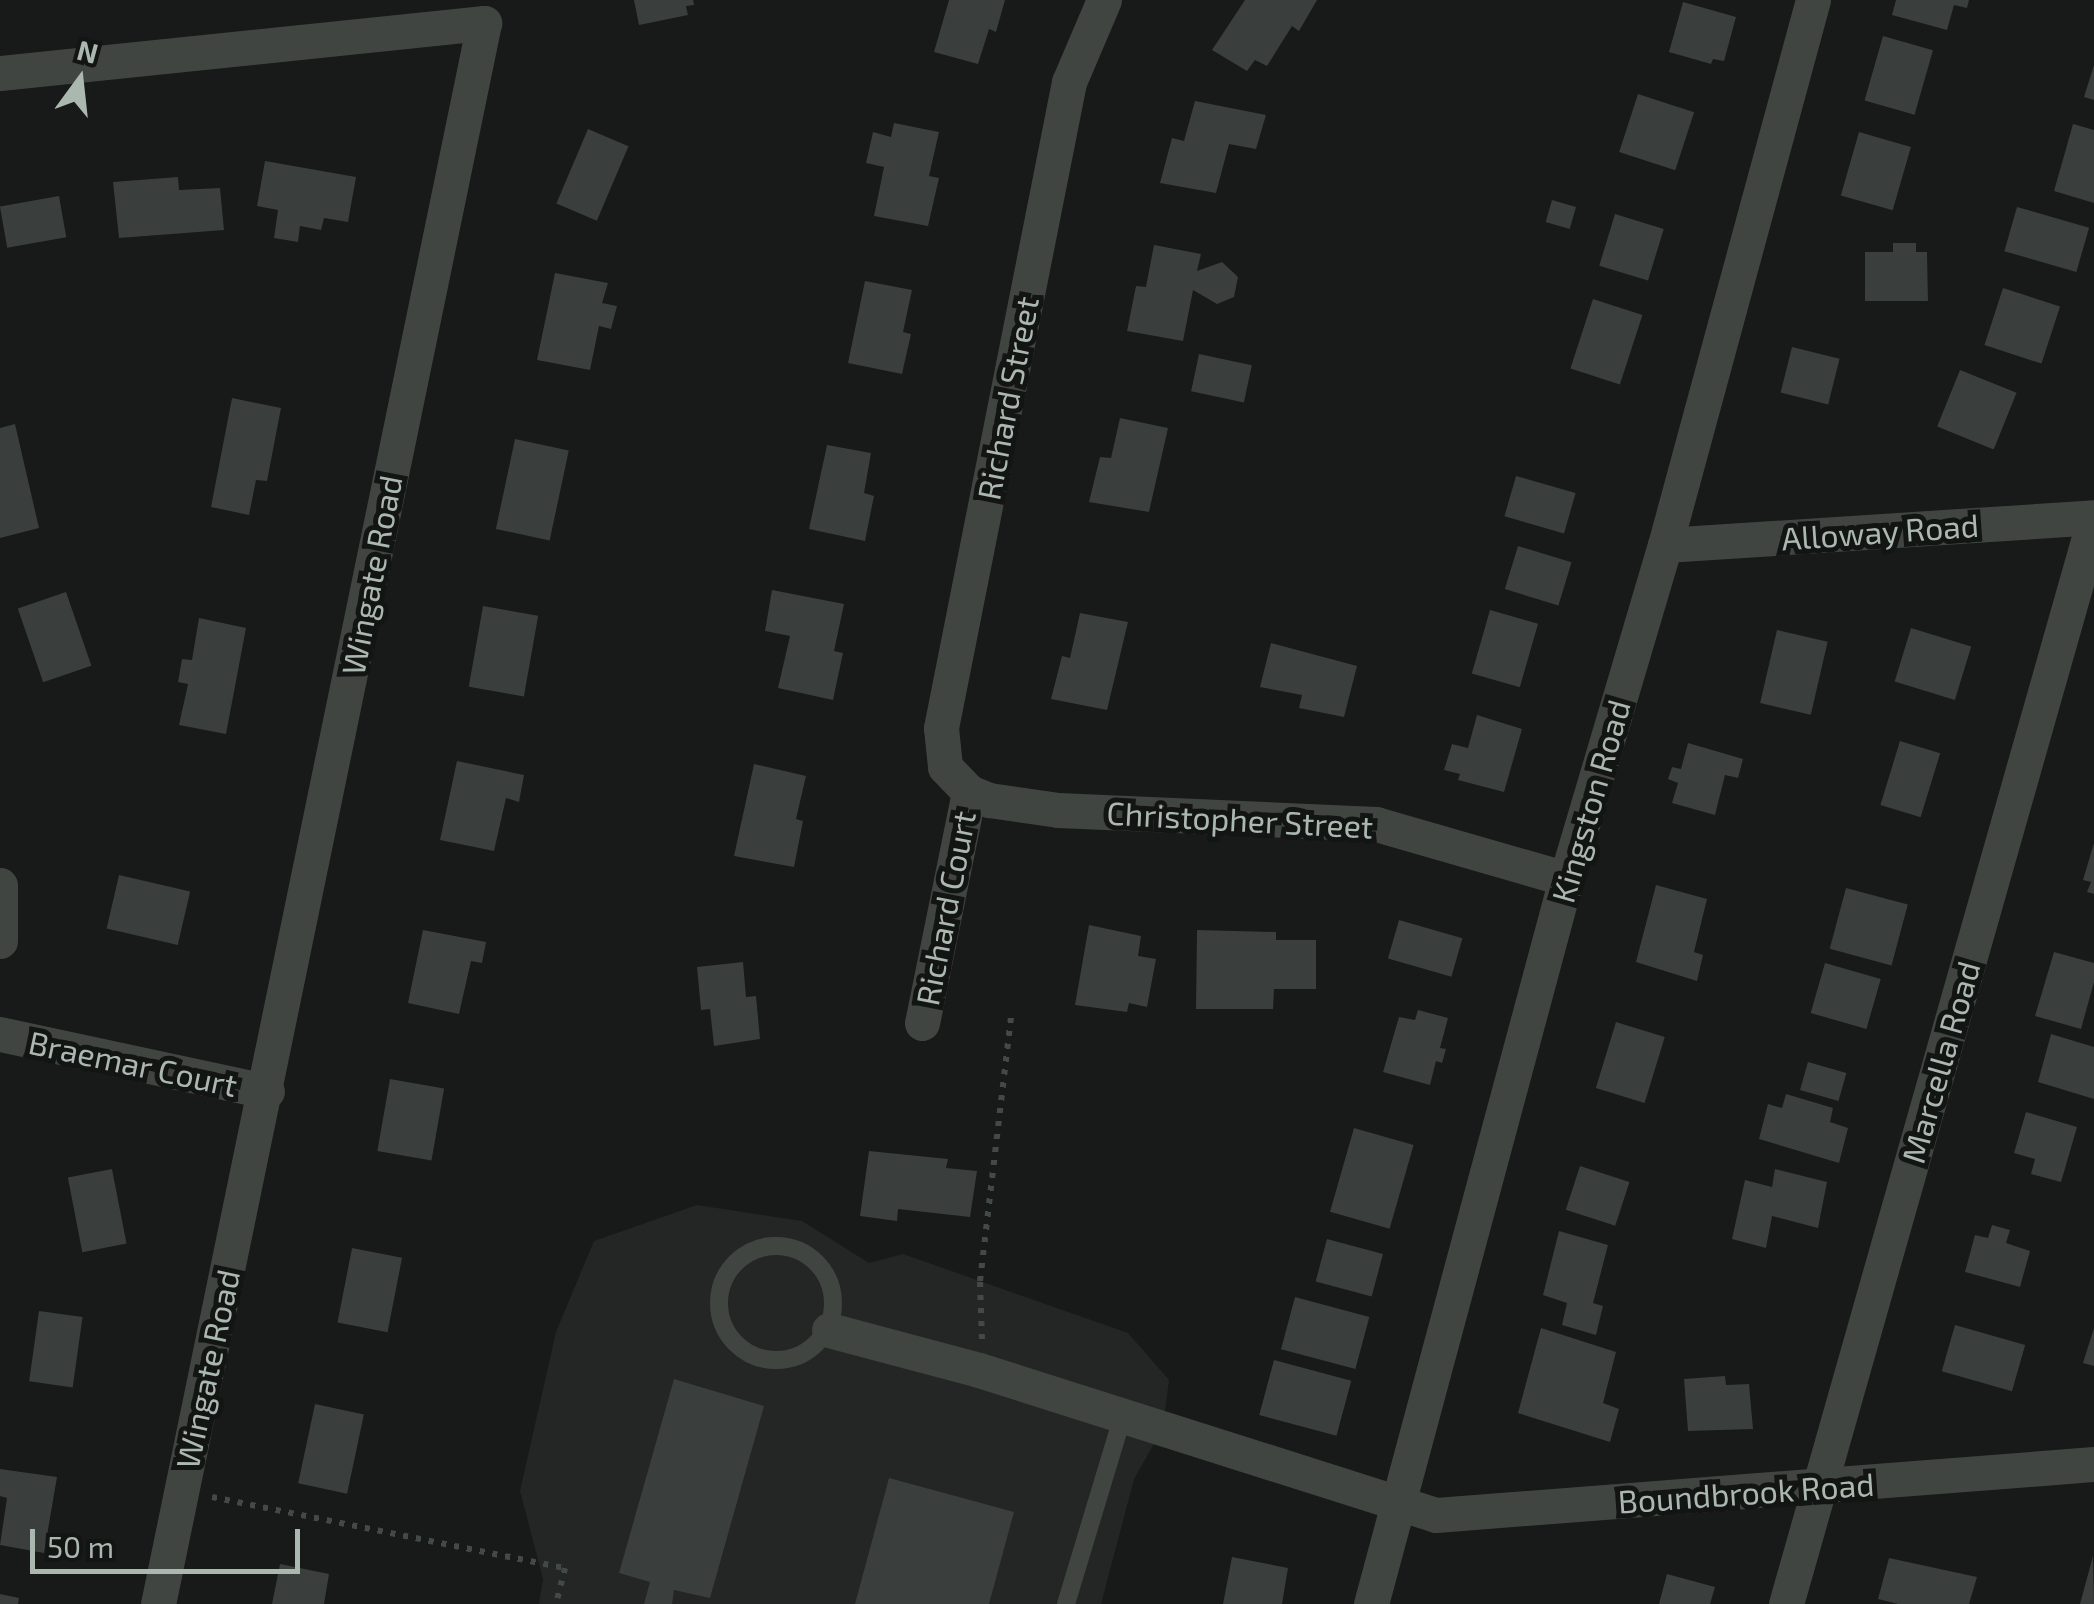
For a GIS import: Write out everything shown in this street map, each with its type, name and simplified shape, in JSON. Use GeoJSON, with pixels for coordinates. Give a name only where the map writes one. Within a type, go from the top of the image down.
{"type":"FeatureCollection","features":[{"type":"Feature","properties":{"kind":"street","name":"Richard Street"},"geometry":{"type":"LineString","coordinates":[[968,792],[945,767],[941,728],[1069,82],[1104,0]]}},
{"type":"Feature","properties":{"kind":"street","name":"Kingston Road"},"geometry":{"type":"LineString","coordinates":[[1371,1604],[1566,879],[1665,545],[1813,0]]}},
{"type":"Feature","properties":{"kind":"street","name":"Wingate Road"},"geometry":{"type":"LineString","coordinates":[[0,73],[484,24],[267,1092],[158,1604]]}},
{"type":"Feature","properties":{"kind":"street","name":"Alloway Road"},"geometry":{"type":"LineString","coordinates":[[1665,545],[2094,519]]}},
{"type":"Feature","properties":{"kind":"street","name":"Marcella Road"},"geometry":{"type":"LineString","coordinates":[[1786,1604],[2094,519]]}},
{"type":"Feature","properties":{"kind":"street","name":"Christopher Street"},"geometry":{"type":"LineString","coordinates":[[968,792],[1058,810],[1376,824],[1566,879]]}},
{"type":"Feature","properties":{"kind":"street","name":"Richard Court"},"geometry":{"type":"LineString","coordinates":[[922,1022],[968,792]]}},
{"type":"Feature","properties":{"kind":"street"},"geometry":{"type":"LineString","coordinates":[[0,885],[0,941]]}},
{"type":"Feature","properties":{"kind":"street","name":"Braemar Court"},"geometry":{"type":"LineString","coordinates":[[0,1034],[267,1092]]}},
{"type":"Feature","properties":{"kind":"street","name":"Boundbrook Road"},"geometry":{"type":"LineString","coordinates":[[829,1330],[979,1370],[1436,1515],[2094,1464]]}},
{"type":"Feature","properties":{"kind":"lane"},"geometry":{"type":"LineString","coordinates":[[785,1246],[813,1258],[832,1286],[829,1330],[802,1356],[754,1358],[732,1342],[720,1320],[720,1290],[732,1265],[750,1252],[785,1246]]}},
{"type":"Feature","properties":{"kind":"lane"},"geometry":{"type":"LineString","coordinates":[[1066,1604],[1123,1415]]}},
{"type":"Feature","properties":{"kind":"path"},"geometry":{"type":"LineString","coordinates":[[979,1370],[980,1281],[1011,1017]]}},
{"type":"Feature","properties":{"kind":"path"},"geometry":{"type":"LineString","coordinates":[[182,1491],[565,1568],[556,1604]]}},
{"type":"Feature","properties":{"kind":"shaded area"},"geometry":{"type":"Polygon","coordinates":[[[697,1205],[802,1221],[869,1263],[903,1254],[1128,1333],[1169,1380],[1163,1428],[1134,1479],[1101,1604],[539,1604],[543,1579],[520,1491],[556,1332],[594,1241],[697,1205]]]}},
{"type":"Feature","properties":{"kind":"building"},"geometry":{"type":"Polygon","coordinates":[[[634,0],[693,0],[694,5],[686,6],[688,15],[639,25],[634,0]]]}},
{"type":"Feature","properties":{"kind":"building"},"geometry":{"type":"Polygon","coordinates":[[[949,0],[1005,0],[996,32],[989,29],[978,64],[934,52],[949,0]]]}},
{"type":"Feature","properties":{"kind":"building"},"geometry":{"type":"Polygon","coordinates":[[[1245,0],[1317,0],[1299,31],[1292,26],[1267,66],[1255,60],[1247,71],[1212,50],[1245,0]]]}},
{"type":"Feature","properties":{"kind":"building"},"geometry":{"type":"Polygon","coordinates":[[[1896,0],[1969,0],[1967,8],[1954,5],[1947,30],[1892,15],[1896,0]]]}},
{"type":"Feature","properties":{"kind":"building"},"geometry":{"type":"Polygon","coordinates":[[[1683,2],[1736,17],[1724,61],[1713,59],[1711,64],[1669,52],[1683,2]]]}},
{"type":"Feature","properties":{"kind":"building"},"geometry":{"type":"Polygon","coordinates":[[[1883,36],[1933,50],[1915,115],[1865,100],[1883,36]]]}},
{"type":"Feature","properties":{"kind":"building"},"geometry":{"type":"Polygon","coordinates":[[[2094,65],[2094,100],[2084,97],[2094,65]]]}},
{"type":"Feature","properties":{"kind":"building"},"geometry":{"type":"Polygon","coordinates":[[[1638,94],[1694,112],[1675,170],[1619,152],[1638,94]]]}},
{"type":"Feature","properties":{"kind":"building"},"geometry":{"type":"Polygon","coordinates":[[[1195,101],[1266,115],[1256,149],[1229,144],[1216,193],[1160,183],[1172,138],[1184,141],[1195,101]]]}},
{"type":"Feature","properties":{"kind":"building"},"geometry":{"type":"Polygon","coordinates":[[[894,123],[939,132],[929,176],[939,178],[928,226],[874,216],[884,167],[866,163],[873,132],[891,137],[894,123]]]}},
{"type":"Feature","properties":{"kind":"building"},"geometry":{"type":"Polygon","coordinates":[[[2073,124],[2094,130],[2094,203],[2054,191],[2073,124]]]}},
{"type":"Feature","properties":{"kind":"building"},"geometry":{"type":"Polygon","coordinates":[[[588,129],[629,146],[597,221],[556,204],[588,129]]]}},
{"type":"Feature","properties":{"kind":"building"},"geometry":{"type":"Polygon","coordinates":[[[1859,132],[1911,147],[1893,210],[1841,195],[1859,132]]]}},
{"type":"Feature","properties":{"kind":"building"},"geometry":{"type":"Polygon","coordinates":[[[265,161],[356,177],[348,222],[324,218],[321,230],[300,226],[298,242],[274,238],[278,210],[257,206],[265,161]]]}},
{"type":"Feature","properties":{"kind":"building"},"geometry":{"type":"Polygon","coordinates":[[[178,177],[179,190],[220,188],[224,230],[119,238],[113,182],[178,177]]]}},
{"type":"Feature","properties":{"kind":"building"},"geometry":{"type":"Polygon","coordinates":[[[59,196],[66,237],[7,248],[0,206],[59,196]]]}},
{"type":"Feature","properties":{"kind":"building"},"geometry":{"type":"Polygon","coordinates":[[[1552,200],[1576,207],[1570,229],[1546,222],[1552,200]]]}},
{"type":"Feature","properties":{"kind":"building"},"geometry":{"type":"Polygon","coordinates":[[[2017,207],[2089,228],[2076,272],[2004,251],[2017,207]]]}},
{"type":"Feature","properties":{"kind":"building"},"geometry":{"type":"Polygon","coordinates":[[[1615,214],[1664,229],[1648,281],[1599,266],[1615,214]]]}},
{"type":"Feature","properties":{"kind":"building"},"geometry":{"type":"Polygon","coordinates":[[[1893,243],[1916,243],[1916,252],[1927,252],[1928,301],[1865,301],[1865,252],[1893,252],[1893,243]]]}},
{"type":"Feature","properties":{"kind":"building"},"geometry":{"type":"Polygon","coordinates":[[[1154,245],[1201,254],[1197,271],[1222,262],[1238,277],[1234,297],[1217,304],[1193,290],[1183,341],[1127,331],[1136,286],[1146,287],[1154,245]]]}},
{"type":"Feature","properties":{"kind":"building"},"geometry":{"type":"Polygon","coordinates":[[[555,273],[608,283],[602,303],[617,306],[611,329],[599,326],[590,370],[537,360],[555,273]]]}},
{"type":"Feature","properties":{"kind":"building"},"geometry":{"type":"Polygon","coordinates":[[[865,281],[912,290],[903,332],[911,334],[902,374],[848,363],[865,281]]]}},
{"type":"Feature","properties":{"kind":"building"},"geometry":{"type":"Polygon","coordinates":[[[2003,288],[2060,307],[2042,364],[1984,345],[2003,288]]]}},
{"type":"Feature","properties":{"kind":"building"},"geometry":{"type":"Polygon","coordinates":[[[1593,299],[1642,315],[1620,384],[1570,368],[1593,299]]]}},
{"type":"Feature","properties":{"kind":"building"},"geometry":{"type":"Polygon","coordinates":[[[1792,347],[1840,359],[1828,404],[1781,393],[1792,347]]]}},
{"type":"Feature","properties":{"kind":"building"},"geometry":{"type":"Polygon","coordinates":[[[1199,354],[1252,365],[1244,402],[1191,391],[1199,354]]]}},
{"type":"Feature","properties":{"kind":"building"},"geometry":{"type":"Polygon","coordinates":[[[1960,370],[2017,393],[1994,449],[1937,427],[1960,370]]]}},
{"type":"Feature","properties":{"kind":"building"},"geometry":{"type":"Polygon","coordinates":[[[232,398],[281,408],[267,481],[256,480],[249,515],[211,507],[232,398]]]}},
{"type":"Feature","properties":{"kind":"building"},"geometry":{"type":"Polygon","coordinates":[[[1120,418],[1168,428],[1149,512],[1089,502],[1100,457],[1111,458],[1120,418]]]}},
{"type":"Feature","properties":{"kind":"building"},"geometry":{"type":"Polygon","coordinates":[[[15,424],[39,528],[0,538],[0,428],[15,424]]]}},
{"type":"Feature","properties":{"kind":"building"},"geometry":{"type":"Polygon","coordinates":[[[515,439],[569,450],[550,540],[496,529],[515,439]]]}},
{"type":"Feature","properties":{"kind":"building"},"geometry":{"type":"Polygon","coordinates":[[[827,445],[871,453],[864,493],[874,496],[865,541],[809,529],[827,445]]]}},
{"type":"Feature","properties":{"kind":"building"},"geometry":{"type":"Polygon","coordinates":[[[1516,476],[1576,493],[1564,533],[1504,516],[1516,476]]]}},
{"type":"Feature","properties":{"kind":"building"},"geometry":{"type":"Polygon","coordinates":[[[1518,546],[1572,562],[1558,605],[1505,589],[1518,546]]]}},
{"type":"Feature","properties":{"kind":"building"},"geometry":{"type":"Polygon","coordinates":[[[772,590],[844,604],[834,651],[843,653],[833,700],[778,688],[790,636],[765,631],[772,590]]]}},
{"type":"Feature","properties":{"kind":"building"},"geometry":{"type":"Polygon","coordinates":[[[66,592],[91,666],[43,682],[18,609],[66,592]]]}},
{"type":"Feature","properties":{"kind":"building"},"geometry":{"type":"Polygon","coordinates":[[[483,606],[538,616],[524,696],[469,687],[483,606]]]}},
{"type":"Feature","properties":{"kind":"building"},"geometry":{"type":"Polygon","coordinates":[[[1490,610],[1538,624],[1520,687],[1472,673],[1490,610]]]}},
{"type":"Feature","properties":{"kind":"building"},"geometry":{"type":"Polygon","coordinates":[[[1080,613],[1128,622],[1107,710],[1051,699],[1062,656],[1070,658],[1080,613]]]}},
{"type":"Feature","properties":{"kind":"building"},"geometry":{"type":"Polygon","coordinates":[[[199,618],[246,628],[226,734],[179,725],[188,684],[178,682],[182,659],[192,660],[199,618]]]}},
{"type":"Feature","properties":{"kind":"building"},"geometry":{"type":"Polygon","coordinates":[[[1911,628],[1971,646],[1955,700],[1895,682],[1911,628]]]}},
{"type":"Feature","properties":{"kind":"building"},"geometry":{"type":"Polygon","coordinates":[[[1777,630],[1828,642],[1811,715],[1760,703],[1777,630]]]}},
{"type":"Feature","properties":{"kind":"building"},"geometry":{"type":"Polygon","coordinates":[[[1271,643],[1357,666],[1344,717],[1299,708],[1302,695],[1260,687],[1271,643]]]}},
{"type":"Feature","properties":{"kind":"building"},"geometry":{"type":"Polygon","coordinates":[[[1477,715],[1522,729],[1504,792],[1458,780],[1460,774],[1444,770],[1452,744],[1468,748],[1477,715]]]}},
{"type":"Feature","properties":{"kind":"building"},"geometry":{"type":"Polygon","coordinates":[[[1900,741],[1940,753],[1921,817],[1880,805],[1900,741]]]}},
{"type":"Feature","properties":{"kind":"building"},"geometry":{"type":"Polygon","coordinates":[[[1688,743],[1743,759],[1738,778],[1725,775],[1715,815],[1672,803],[1678,783],[1668,779],[1672,767],[1681,769],[1688,743]]]}},
{"type":"Feature","properties":{"kind":"building"},"geometry":{"type":"Polygon","coordinates":[[[457,761],[524,775],[519,802],[506,798],[494,851],[440,840],[457,761]]]}},
{"type":"Feature","properties":{"kind":"building"},"geometry":{"type":"Polygon","coordinates":[[[754,764],[806,776],[796,819],[803,821],[794,867],[734,856],[754,764]]]}},
{"type":"Feature","properties":{"kind":"building"},"geometry":{"type":"Polygon","coordinates":[[[2094,843],[2094,894],[2087,892],[2091,882],[2083,880],[2094,843]]]}},
{"type":"Feature","properties":{"kind":"building"},"geometry":{"type":"Polygon","coordinates":[[[119,875],[190,891],[178,945],[107,929],[119,875]]]}},
{"type":"Feature","properties":{"kind":"building"},"geometry":{"type":"Polygon","coordinates":[[[1656,885],[1707,899],[1694,952],[1703,955],[1697,981],[1636,962],[1656,885]]]}},
{"type":"Feature","properties":{"kind":"building"},"geometry":{"type":"Polygon","coordinates":[[[1846,888],[1908,905],[1892,965],[1830,949],[1846,888]]]}},
{"type":"Feature","properties":{"kind":"building"},"geometry":{"type":"Polygon","coordinates":[[[1399,920],[1462,938],[1451,977],[1388,958],[1399,920]]]}},
{"type":"Feature","properties":{"kind":"building"},"geometry":{"type":"Polygon","coordinates":[[[1089,925],[1141,936],[1138,956],[1156,959],[1147,1007],[1129,1003],[1127,1012],[1075,1005],[1089,925]]]}},
{"type":"Feature","properties":{"kind":"building"},"geometry":{"type":"Polygon","coordinates":[[[423,930],[486,942],[482,963],[471,961],[459,1014],[408,1003],[423,930]]]}},
{"type":"Feature","properties":{"kind":"building"},"geometry":{"type":"Polygon","coordinates":[[[1197,930],[1276,932],[1276,940],[1316,940],[1316,989],[1274,989],[1273,1009],[1196,1009],[1197,930]]]}},
{"type":"Feature","properties":{"kind":"building"},"geometry":{"type":"Polygon","coordinates":[[[2054,952],[2094,963],[2094,982],[2081,1029],[2035,1016],[2054,952]]]}},
{"type":"Feature","properties":{"kind":"building"},"geometry":{"type":"Polygon","coordinates":[[[743,962],[746,997],[756,996],[760,1039],[714,1046],[710,1009],[701,1010],[697,967],[743,962]]]}},
{"type":"Feature","properties":{"kind":"building"},"geometry":{"type":"Polygon","coordinates":[[[1825,963],[1881,979],[1866,1029],[1811,1013],[1825,963]]]}},
{"type":"Feature","properties":{"kind":"building"},"geometry":{"type":"Polygon","coordinates":[[[1418,1010],[1448,1018],[1440,1048],[1446,1049],[1442,1063],[1436,1061],[1430,1085],[1383,1072],[1399,1017],[1415,1020],[1418,1010]]]}},
{"type":"Feature","properties":{"kind":"building"},"geometry":{"type":"Polygon","coordinates":[[[1616,1022],[1665,1037],[1645,1103],[1596,1088],[1616,1022]]]}},
{"type":"Feature","properties":{"kind":"building"},"geometry":{"type":"Polygon","coordinates":[[[2051,1034],[2094,1047],[2094,1099],[2038,1082],[2051,1034]]]}},
{"type":"Feature","properties":{"kind":"building"},"geometry":{"type":"Polygon","coordinates":[[[1808,1062],[1846,1073],[1838,1101],[1800,1090],[1808,1062]]]}},
{"type":"Feature","properties":{"kind":"building"},"geometry":{"type":"Polygon","coordinates":[[[390,1079],[444,1089],[431,1160],[377,1151],[390,1079]]]}},
{"type":"Feature","properties":{"kind":"building"},"geometry":{"type":"Polygon","coordinates":[[[1786,1094],[1833,1108],[1830,1122],[1848,1128],[1839,1163],[1759,1139],[1768,1104],[1782,1108],[1786,1094]]]}},
{"type":"Feature","properties":{"kind":"building"},"geometry":{"type":"Polygon","coordinates":[[[2026,1112],[2077,1127],[2061,1182],[2031,1174],[2035,1159],[2014,1153],[2026,1112]]]}},
{"type":"Feature","properties":{"kind":"building"},"geometry":{"type":"Polygon","coordinates":[[[1354,1128],[1414,1145],[1390,1229],[1330,1212],[1354,1128]]]}},
{"type":"Feature","properties":{"kind":"building"},"geometry":{"type":"Polygon","coordinates":[[[869,1151],[948,1159],[946,1168],[977,1171],[970,1217],[898,1209],[897,1221],[860,1216],[869,1151]]]}},
{"type":"Feature","properties":{"kind":"building"},"geometry":{"type":"Polygon","coordinates":[[[1580,1166],[1629,1182],[1615,1226],[1566,1210],[1580,1166]]]}},
{"type":"Feature","properties":{"kind":"building"},"geometry":{"type":"Polygon","coordinates":[[[112,1169],[127,1244],[82,1252],[68,1178],[112,1169]]]}},
{"type":"Feature","properties":{"kind":"building"},"geometry":{"type":"Polygon","coordinates":[[[1775,1169],[1827,1182],[1818,1228],[1772,1216],[1766,1248],[1732,1239],[1745,1180],[1772,1187],[1775,1169]]]}},
{"type":"Feature","properties":{"kind":"building"},"geometry":{"type":"Polygon","coordinates":[[[1992,1225],[2010,1230],[2006,1243],[2030,1251],[2020,1287],[1965,1272],[1975,1235],[1988,1238],[1992,1225]]]}},
{"type":"Feature","properties":{"kind":"building"},"geometry":{"type":"Polygon","coordinates":[[[1559,1231],[1608,1245],[1593,1303],[1603,1306],[1596,1335],[1562,1325],[1567,1303],[1543,1295],[1559,1231]]]}},
{"type":"Feature","properties":{"kind":"building"},"geometry":{"type":"Polygon","coordinates":[[[1327,1239],[1383,1254],[1372,1297],[1316,1282],[1327,1239]]]}},
{"type":"Feature","properties":{"kind":"building"},"geometry":{"type":"Polygon","coordinates":[[[352,1248],[402,1258],[388,1332],[337,1323],[352,1248]]]}},
{"type":"Feature","properties":{"kind":"building"},"geometry":{"type":"Polygon","coordinates":[[[1295,1297],[1369,1317],[1355,1369],[1281,1349],[1295,1297]]]}},
{"type":"Feature","properties":{"kind":"building"},"geometry":{"type":"Polygon","coordinates":[[[39,1311],[83,1317],[73,1387],[29,1381],[39,1311]]]}},
{"type":"Feature","properties":{"kind":"building"},"geometry":{"type":"Polygon","coordinates":[[[1955,1325],[2025,1345],[2012,1391],[1942,1371],[1955,1325]]]}},
{"type":"Feature","properties":{"kind":"building"},"geometry":{"type":"Polygon","coordinates":[[[1541,1328],[1616,1352],[1603,1403],[1619,1409],[1610,1442],[1518,1413],[1541,1328]]]}},
{"type":"Feature","properties":{"kind":"building"},"geometry":{"type":"Polygon","coordinates":[[[2094,1328],[2094,1366],[2083,1363],[2094,1328]]]}},
{"type":"Feature","properties":{"kind":"building"},"geometry":{"type":"Polygon","coordinates":[[[1274,1360],[1351,1381],[1337,1436],[1259,1415],[1274,1360]]]}},
{"type":"Feature","properties":{"kind":"building"},"geometry":{"type":"Polygon","coordinates":[[[1725,1376],[1726,1385],[1749,1384],[1753,1429],[1688,1431],[1684,1379],[1725,1376]]]}},
{"type":"Feature","properties":{"kind":"building"},"geometry":{"type":"Polygon","coordinates":[[[674,1379],[764,1406],[710,1598],[674,1590],[672,1604],[644,1604],[650,1582],[619,1573],[674,1379]]]}},
{"type":"Feature","properties":{"kind":"building"},"geometry":{"type":"Polygon","coordinates":[[[315,1404],[364,1414],[347,1494],[298,1483],[315,1404]]]}},
{"type":"Feature","properties":{"kind":"building"},"geometry":{"type":"Polygon","coordinates":[[[0,1469],[57,1477],[44,1553],[0,1545],[7,1498],[0,1496],[0,1469]]]}},
{"type":"Feature","properties":{"kind":"building"},"geometry":{"type":"Polygon","coordinates":[[[889,1478],[1014,1512],[989,1604],[855,1604],[889,1478]]]}},
{"type":"Feature","properties":{"kind":"building"},"geometry":{"type":"Polygon","coordinates":[[[2093,1556],[2094,1604],[2080,1604],[2093,1556]]]}},
{"type":"Feature","properties":{"kind":"building"},"geometry":{"type":"Polygon","coordinates":[[[1232,1557],[1288,1568],[1282,1604],[1223,1604],[1232,1557]]]}},
{"type":"Feature","properties":{"kind":"building"},"geometry":{"type":"Polygon","coordinates":[[[1889,1558],[1977,1577],[1969,1604],[1898,1604],[1878,1599],[1889,1558]]]}},
{"type":"Feature","properties":{"kind":"building"},"geometry":{"type":"Polygon","coordinates":[[[280,1564],[329,1574],[324,1604],[272,1604],[280,1564]]]}},
{"type":"Feature","properties":{"kind":"building"},"geometry":{"type":"Polygon","coordinates":[[[1667,1574],[1715,1587],[1710,1604],[1659,1604],[1667,1574]]]}},
{"type":"Feature","properties":{"kind":"building"},"geometry":{"type":"Polygon","coordinates":[[[0,1594],[19,1598],[18,1604],[0,1604],[0,1594]]]}}]}
